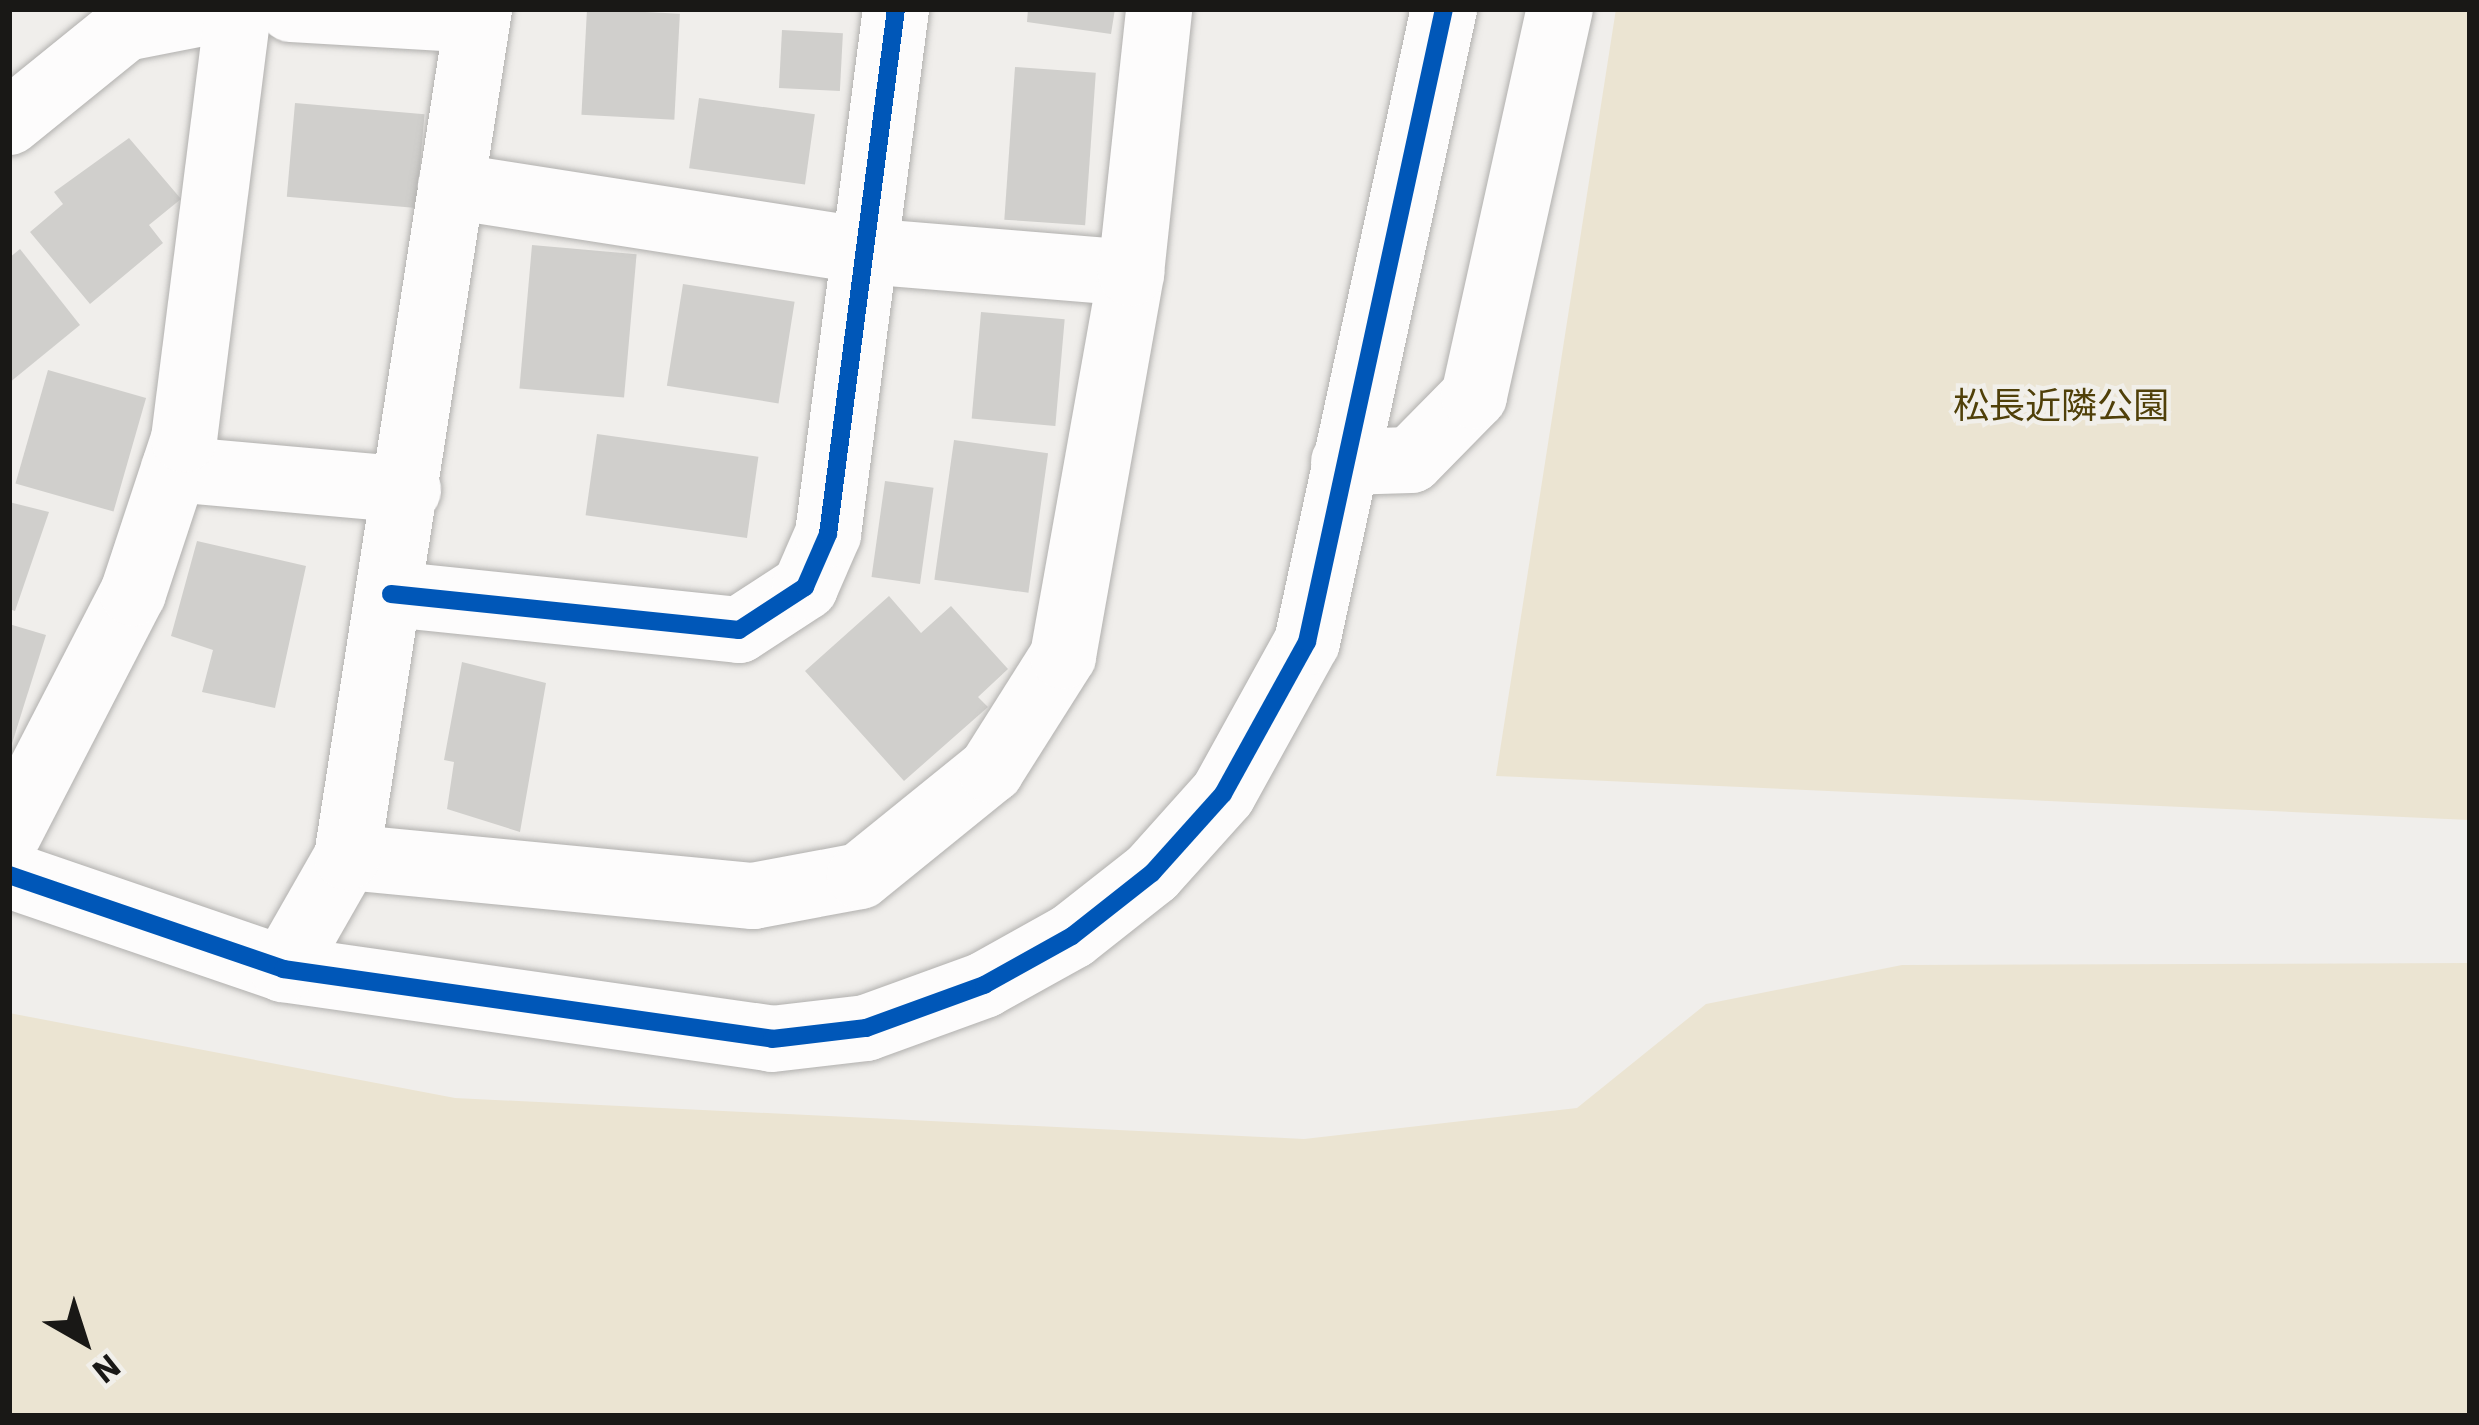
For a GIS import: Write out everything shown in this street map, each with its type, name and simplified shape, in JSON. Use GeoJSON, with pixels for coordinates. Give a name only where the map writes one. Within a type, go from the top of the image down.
{"type":"FeatureCollection","features":[{"type":"Feature","properties":{"kind":"street"},"geometry":{"type":"LineString","coordinates":[[9,122],[125,28],[223,9]]}},
{"type":"Feature","properties":{"kind":"street"},"geometry":{"type":"LineString","coordinates":[[9,833],[133,593],[174,469],[238,9]]}},
{"type":"Feature","properties":{"kind":"street"},"geometry":{"type":"LineString","coordinates":[[283,969],[347,857],[408,490],[477,15],[291,9]]}},
{"type":"Feature","properties":{"kind":"street"},"geometry":{"type":"LineString","coordinates":[[391,594],[739,630],[805,587],[828,534],[896,9]]}},
{"type":"Feature","properties":{"kind":"street"},"geometry":{"type":"LineString","coordinates":[[347,857],[753,896],[860,877],[932,826],[992,770],[1063,656],[1131,273],[1159,9]]}},
{"type":"Feature","properties":{"kind":"street"},"geometry":{"type":"LineString","coordinates":[[9,875],[283,969],[772,1039],[866,1028],[984,986],[1152,873],[1223,794],[1307,643],[1444,9]]}},
{"type":"Feature","properties":{"kind":"street"},"geometry":{"type":"LineString","coordinates":[[1344,462],[1411,460],[1474,396],[1560,9]]}},
{"type":"Feature","properties":{"kind":"street"},"geometry":{"type":"LineString","coordinates":[[451,186],[865,251],[1131,273]]}},
{"type":"Feature","properties":{"kind":"street"},"geometry":{"type":"LineString","coordinates":[[174,469],[408,490]]}},
{"type":"Feature","properties":{"kind":"green space","name":"松長近隣公園"},"geometry":{"type":"Polygon","coordinates":[[[1616,9],[2470,9],[2470,820],[1496,776],[1616,9]]]}},
{"type":"Feature","properties":{"kind":"green space"},"geometry":{"type":"Polygon","coordinates":[[[2470,963],[2470,1416],[9,1416],[9,1013],[455,1098],[1304,1139],[1577,1108],[1706,1004],[1902,965],[2470,963]]]}},
{"type":"Feature","properties":{"kind":"building"},"geometry":{"type":"Polygon","coordinates":[[[587,9],[680,14],[674,120],[581,115],[587,9]]]}},
{"type":"Feature","properties":{"kind":"building"},"geometry":{"type":"Polygon","coordinates":[[[1028,9],[1115,9],[1111,34],[1027,22],[1028,9]]]}},
{"type":"Feature","properties":{"kind":"building"},"geometry":{"type":"Polygon","coordinates":[[[782,30],[843,33],[840,91],[779,88],[782,30]]]}},
{"type":"Feature","properties":{"kind":"building"},"geometry":{"type":"Polygon","coordinates":[[[1015,67],[1096,73],[1085,225],[1004,220],[1015,67]]]}},
{"type":"Feature","properties":{"kind":"building"},"geometry":{"type":"Polygon","coordinates":[[[699,98],[815,114],[805,185],[689,168],[699,98]]]}},
{"type":"Feature","properties":{"kind":"building"},"geometry":{"type":"Polygon","coordinates":[[[295,103],[425,114],[416,208],[287,197],[295,103]]]}},
{"type":"Feature","properties":{"kind":"building"},"geometry":{"type":"Polygon","coordinates":[[[129,138],[181,199],[149,225],[163,243],[90,304],[30,232],[63,204],[54,192],[129,138]]]}},
{"type":"Feature","properties":{"kind":"building"},"geometry":{"type":"Polygon","coordinates":[[[532,245],[637,254],[624,398],[519,388],[532,245]]]}},
{"type":"Feature","properties":{"kind":"building"},"geometry":{"type":"Polygon","coordinates":[[[20,249],[80,325],[9,383],[9,258],[20,249]]]}},
{"type":"Feature","properties":{"kind":"building"},"geometry":{"type":"Polygon","coordinates":[[[683,284],[795,302],[778,403],[667,386],[683,284]]]}},
{"type":"Feature","properties":{"kind":"building"},"geometry":{"type":"Polygon","coordinates":[[[981,312],[1065,319],[1055,426],[972,419],[981,312]]]}},
{"type":"Feature","properties":{"kind":"building"},"geometry":{"type":"Polygon","coordinates":[[[48,370],[146,398],[114,512],[15,483],[48,370]]]}},
{"type":"Feature","properties":{"kind":"building"},"geometry":{"type":"Polygon","coordinates":[[[597,434],[758,457],[747,538],[586,515],[597,434]]]}},
{"type":"Feature","properties":{"kind":"building"},"geometry":{"type":"Polygon","coordinates":[[[954,440],[1048,453],[1028,593],[934,580],[954,440]]]}},
{"type":"Feature","properties":{"kind":"building"},"geometry":{"type":"Polygon","coordinates":[[[885,481],[934,488],[920,584],[872,577],[885,481]]]}},
{"type":"Feature","properties":{"kind":"building"},"geometry":{"type":"Polygon","coordinates":[[[9,502],[49,512],[15,611],[9,609],[9,502]]]}},
{"type":"Feature","properties":{"kind":"building"},"geometry":{"type":"Polygon","coordinates":[[[197,541],[306,566],[275,708],[202,692],[213,650],[171,636],[197,541]]]}},
{"type":"Feature","properties":{"kind":"building"},"geometry":{"type":"Polygon","coordinates":[[[889,596],[921,633],[951,606],[1008,669],[978,697],[988,707],[904,781],[805,671],[889,596]]]}},
{"type":"Feature","properties":{"kind":"building"},"geometry":{"type":"Polygon","coordinates":[[[9,624],[46,635],[10,750],[9,750],[9,624]]]}},
{"type":"Feature","properties":{"kind":"building"},"geometry":{"type":"Polygon","coordinates":[[[462,662],[546,683],[520,832],[447,809],[454,762],[444,760],[462,662]]]}},
{"type":"Feature","properties":{"kind":"cycle path"},"geometry":{"type":"LineString","coordinates":[[391,594],[739,630],[805,587],[828,534],[896,9]]}},
{"type":"Feature","properties":{"kind":"cycle path"},"geometry":{"type":"LineString","coordinates":[[9,875],[283,969],[772,1039],[866,1028],[984,985],[1072,936],[1152,873],[1223,794],[1307,642],[1444,9]]}}]}
